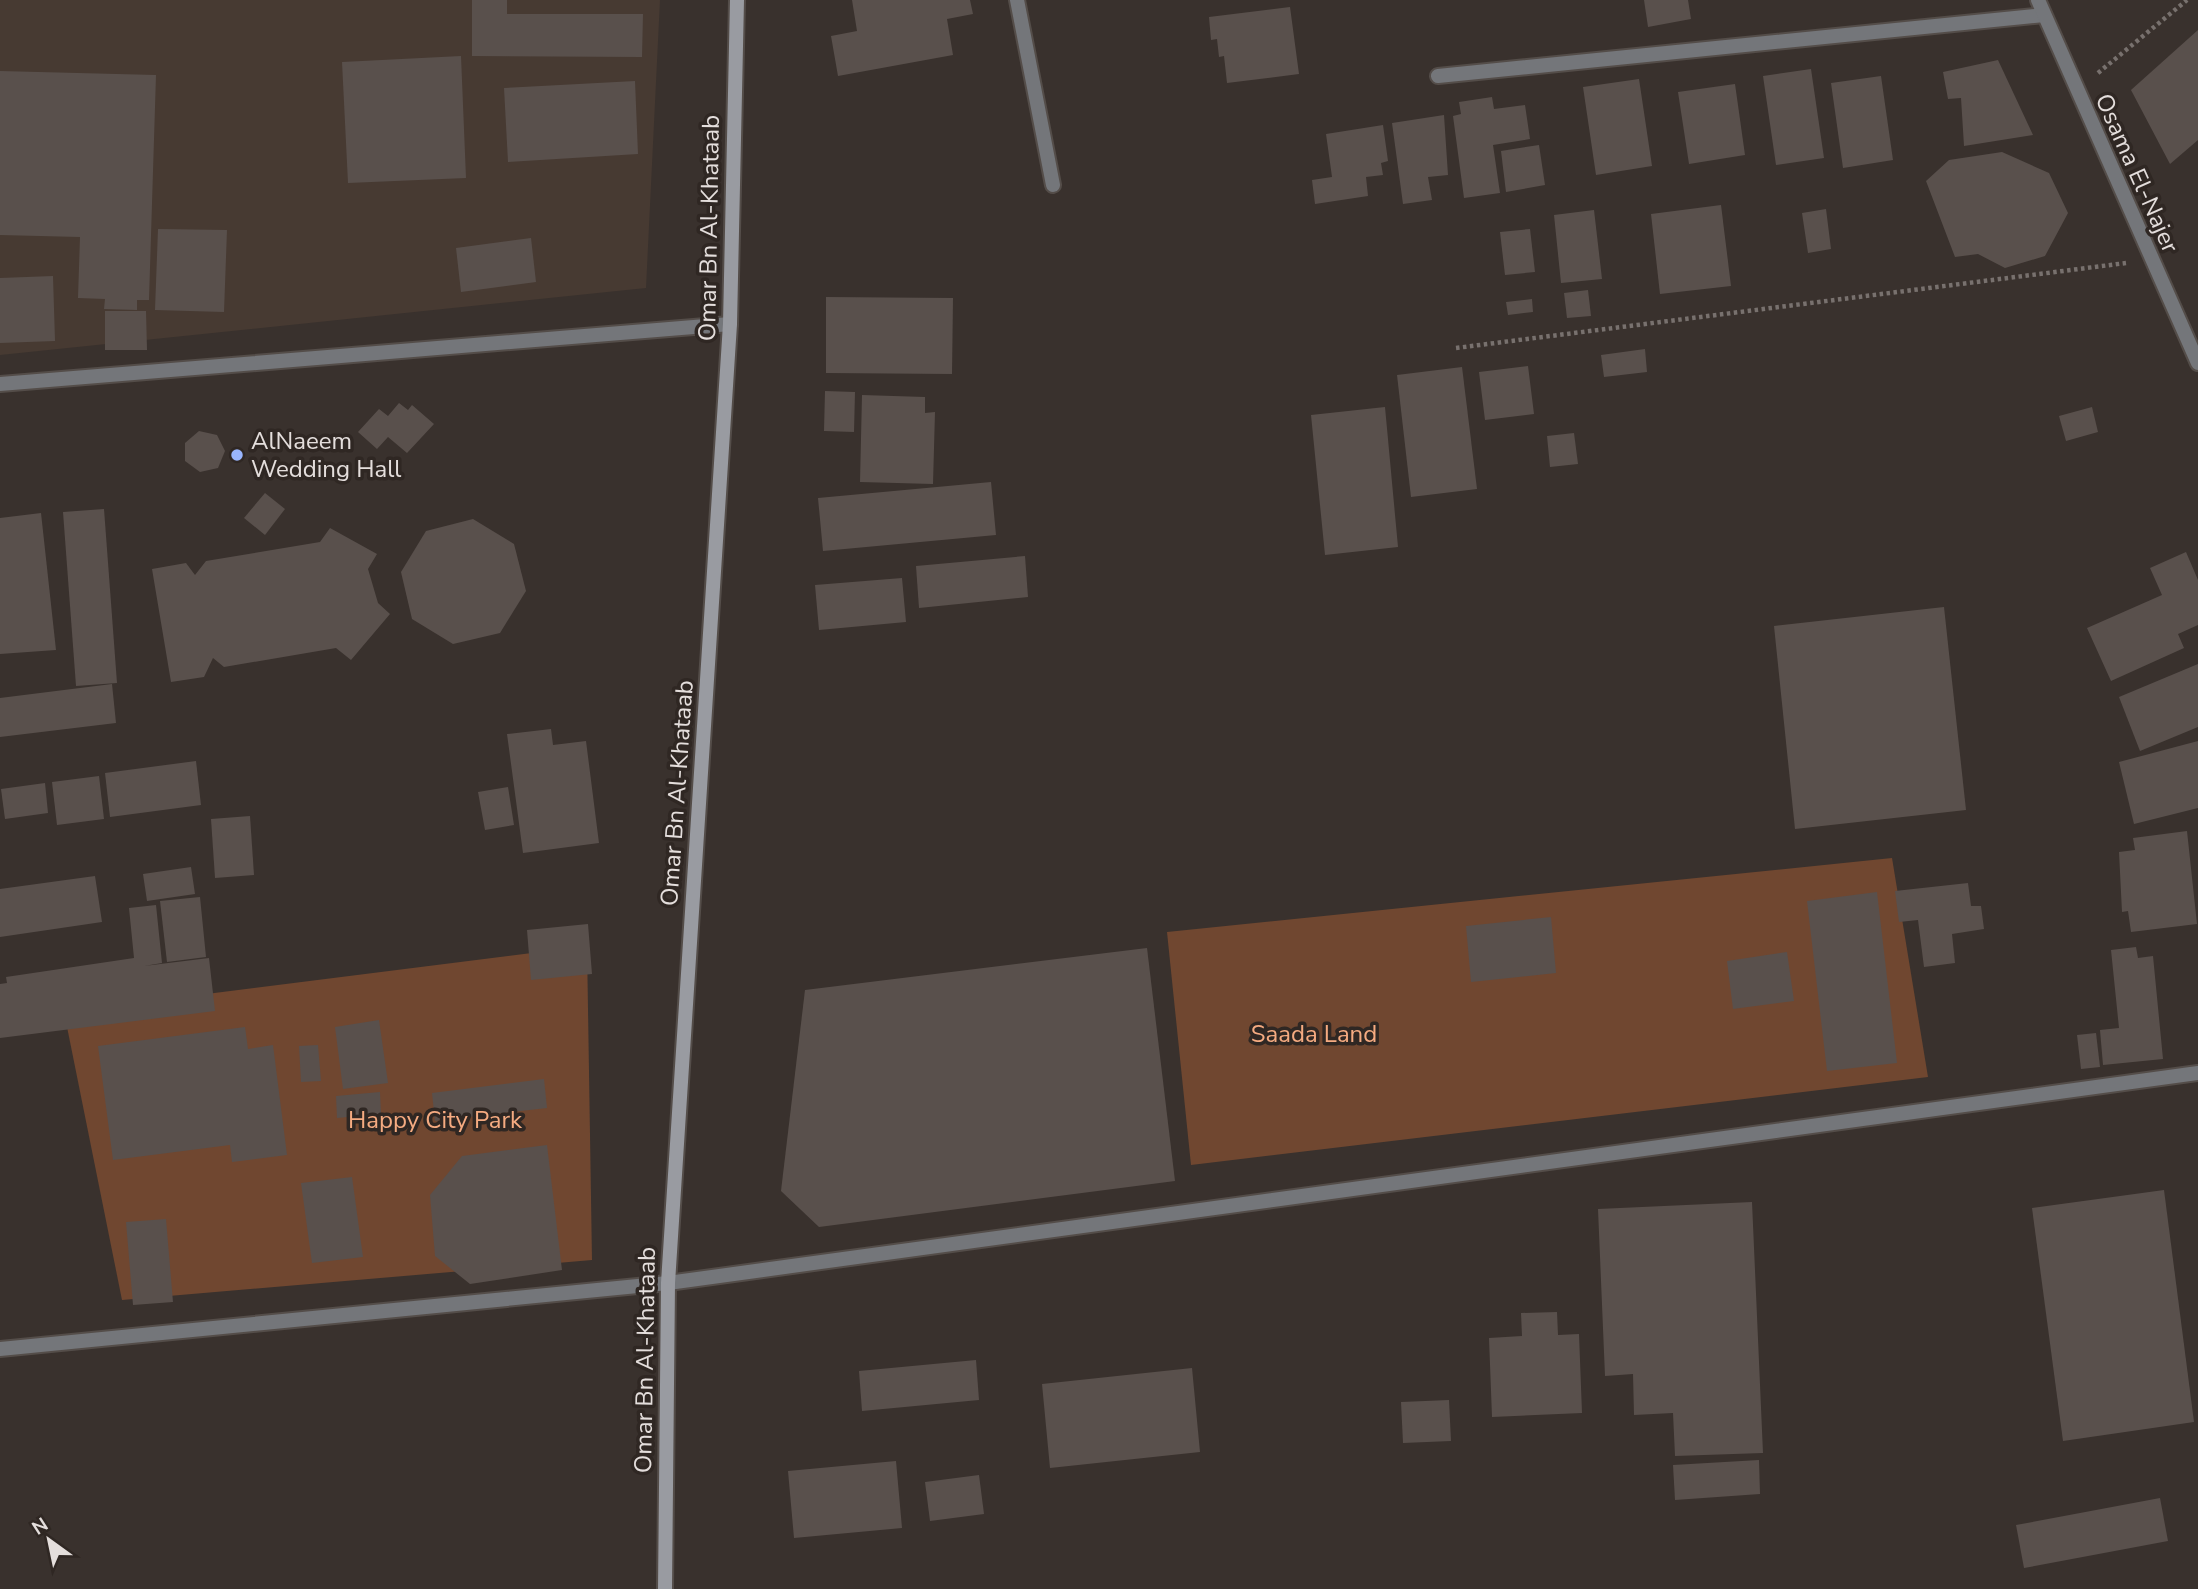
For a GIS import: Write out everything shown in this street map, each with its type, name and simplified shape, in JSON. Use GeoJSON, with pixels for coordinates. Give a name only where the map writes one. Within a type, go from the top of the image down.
{"type":"FeatureCollection","features":[{"type":"Feature","properties":{"kind":"main road","name":"Omar Bn Al-Khataab"},"geometry":{"type":"LineString","coordinates":[[665,1589],[667,1283],[730,324],[737,0]]}},
{"type":"Feature","properties":{"kind":"street"},"geometry":{"type":"LineString","coordinates":[[1017,0],[1053,185]]}},
{"type":"Feature","properties":{"kind":"street","name":"Osama El-Najer"},"geometry":{"type":"LineString","coordinates":[[2038,0],[2076,92],[2198,363]]}},
{"type":"Feature","properties":{"kind":"street"},"geometry":{"type":"LineString","coordinates":[[1438,76],[2044,15]]}},
{"type":"Feature","properties":{"kind":"street"},"geometry":{"type":"LineString","coordinates":[[0,384],[730,324]]}},
{"type":"Feature","properties":{"kind":"street"},"geometry":{"type":"LineString","coordinates":[[0,1349],[667,1283],[2198,1073]]}},
{"type":"Feature","properties":{"kind":"path"},"geometry":{"type":"LineString","coordinates":[[2076,92],[2187,0]]}},
{"type":"Feature","properties":{"kind":"path"},"geometry":{"type":"LineString","coordinates":[[1456,348],[2151,260]]}},
{"type":"Feature","properties":{"kind":"shaded area"},"geometry":{"type":"Polygon","coordinates":[[[0,0],[660,0],[646,288],[0,355],[0,0]]]}},
{"type":"Feature","properties":{"kind":"green space","name":"Saada Land"},"geometry":{"type":"Polygon","coordinates":[[[1892,858],[1928,1077],[1191,1165],[1167,932],[1892,858]]]}},
{"type":"Feature","properties":{"kind":"green space","name":"Happy City Park"},"geometry":{"type":"Polygon","coordinates":[[[587,946],[592,1260],[122,1300],[64,1012],[587,946]]]}},
{"type":"Feature","properties":{"kind":"building"},"geometry":{"type":"Polygon","coordinates":[[[472,0],[507,0],[507,14],[643,14],[642,57],[472,56],[472,0]]]}},
{"type":"Feature","properties":{"kind":"building"},"geometry":{"type":"Polygon","coordinates":[[[852,0],[970,0],[973,14],[947,19],[953,55],[838,76],[831,36],[857,31],[852,0]]]}},
{"type":"Feature","properties":{"kind":"building"},"geometry":{"type":"Polygon","coordinates":[[[1644,0],[1688,0],[1691,19],[1648,27],[1644,0]]]}},
{"type":"Feature","properties":{"kind":"building"},"geometry":{"type":"Polygon","coordinates":[[[1290,7],[1299,74],[1227,83],[1224,56],[1219,57],[1217,39],[1211,40],[1209,17],[1290,7]]]}},
{"type":"Feature","properties":{"kind":"building"},"geometry":{"type":"Polygon","coordinates":[[[2198,30],[2198,140],[2170,164],[2131,90],[2198,30]]]}},
{"type":"Feature","properties":{"kind":"building"},"geometry":{"type":"Polygon","coordinates":[[[461,56],[466,178],[348,183],[342,62],[461,56]]]}},
{"type":"Feature","properties":{"kind":"building"},"geometry":{"type":"Polygon","coordinates":[[[1998,60],[2033,135],[1964,146],[1961,98],[1948,99],[1943,72],[1998,60]]]}},
{"type":"Feature","properties":{"kind":"building"},"geometry":{"type":"Polygon","coordinates":[[[1811,69],[1824,158],[1776,165],[1763,76],[1811,69]]]}},
{"type":"Feature","properties":{"kind":"building"},"geometry":{"type":"Polygon","coordinates":[[[0,71],[156,75],[149,300],[137,300],[137,310],[104,309],[105,299],[78,298],[80,237],[0,235],[0,71]]]}},
{"type":"Feature","properties":{"kind":"building"},"geometry":{"type":"Polygon","coordinates":[[[1881,76],[1893,160],[1843,168],[1831,83],[1881,76]]]}},
{"type":"Feature","properties":{"kind":"building"},"geometry":{"type":"Polygon","coordinates":[[[1639,79],[1652,166],[1596,175],[1583,87],[1639,79]]]}},
{"type":"Feature","properties":{"kind":"building"},"geometry":{"type":"Polygon","coordinates":[[[635,81],[638,154],[508,162],[504,88],[635,81]]]}},
{"type":"Feature","properties":{"kind":"building"},"geometry":{"type":"Polygon","coordinates":[[[1735,84],[1745,155],[1689,164],[1678,92],[1735,84]]]}},
{"type":"Feature","properties":{"kind":"building"},"geometry":{"type":"Polygon","coordinates":[[[1492,97],[1494,109],[1525,105],[1530,139],[1493,145],[1500,193],[1464,198],[1453,116],[1461,114],[1459,102],[1492,97]]]}},
{"type":"Feature","properties":{"kind":"building"},"geometry":{"type":"Polygon","coordinates":[[[1444,115],[1448,175],[1428,177],[1432,200],[1403,204],[1392,123],[1444,115]]]}},
{"type":"Feature","properties":{"kind":"building"},"geometry":{"type":"Polygon","coordinates":[[[1383,125],[1388,161],[1381,163],[1383,175],[1366,177],[1368,196],[1315,204],[1312,180],[1332,177],[1326,134],[1383,125]]]}},
{"type":"Feature","properties":{"kind":"building"},"geometry":{"type":"Polygon","coordinates":[[[1539,145],[1545,185],[1506,192],[1501,151],[1539,145]]]}},
{"type":"Feature","properties":{"kind":"building"},"geometry":{"type":"Polygon","coordinates":[[[2002,152],[2049,173],[2068,213],[2045,256],[2005,268],[1978,254],[1955,257],[1926,181],[1949,160],[2002,152]]]}},
{"type":"Feature","properties":{"kind":"building"},"geometry":{"type":"Polygon","coordinates":[[[1721,205],[1731,286],[1660,294],[1651,214],[1721,205]]]}},
{"type":"Feature","properties":{"kind":"building"},"geometry":{"type":"Polygon","coordinates":[[[1826,209],[1831,249],[1808,253],[1802,213],[1826,209]]]}},
{"type":"Feature","properties":{"kind":"building"},"geometry":{"type":"Polygon","coordinates":[[[1594,210],[1602,279],[1561,283],[1554,215],[1594,210]]]}},
{"type":"Feature","properties":{"kind":"building"},"geometry":{"type":"Polygon","coordinates":[[[158,229],[227,230],[224,312],[155,310],[158,229]]]}},
{"type":"Feature","properties":{"kind":"building"},"geometry":{"type":"Polygon","coordinates":[[[1530,229],[1535,272],[1505,275],[1500,232],[1530,229]]]}},
{"type":"Feature","properties":{"kind":"building"},"geometry":{"type":"Polygon","coordinates":[[[531,238],[536,282],[461,292],[456,248],[531,238]]]}},
{"type":"Feature","properties":{"kind":"building"},"geometry":{"type":"Polygon","coordinates":[[[53,276],[55,341],[0,343],[0,278],[53,276]]]}},
{"type":"Feature","properties":{"kind":"building"},"geometry":{"type":"Polygon","coordinates":[[[1588,290],[1591,316],[1567,318],[1564,293],[1588,290]]]}},
{"type":"Feature","properties":{"kind":"building"},"geometry":{"type":"Polygon","coordinates":[[[826,297],[953,298],[952,374],[826,373],[826,297]]]}},
{"type":"Feature","properties":{"kind":"building"},"geometry":{"type":"Polygon","coordinates":[[[1532,299],[1533,312],[1508,315],[1506,302],[1532,299]]]}},
{"type":"Feature","properties":{"kind":"building"},"geometry":{"type":"Polygon","coordinates":[[[105,311],[146,311],[147,350],[105,350],[105,311]]]}},
{"type":"Feature","properties":{"kind":"building"},"geometry":{"type":"Polygon","coordinates":[[[1645,349],[1647,372],[1604,377],[1601,355],[1645,349]]]}},
{"type":"Feature","properties":{"kind":"building"},"geometry":{"type":"Polygon","coordinates":[[[1528,366],[1534,414],[1485,420],[1479,372],[1528,366]]]}},
{"type":"Feature","properties":{"kind":"building"},"geometry":{"type":"Polygon","coordinates":[[[1462,367],[1477,489],[1411,497],[1397,375],[1462,367]]]}},
{"type":"Feature","properties":{"kind":"building"},"geometry":{"type":"Polygon","coordinates":[[[825,391],[855,392],[854,432],[824,431],[825,391]]]}},
{"type":"Feature","properties":{"kind":"building"},"geometry":{"type":"Polygon","coordinates":[[[862,395],[925,397],[925,413],[935,412],[933,484],[860,482],[862,395]]]}},
{"type":"Feature","properties":{"kind":"building"},"geometry":{"type":"Polygon","coordinates":[[[399,403],[408,410],[412,405],[434,424],[407,453],[388,437],[377,449],[358,432],[379,409],[388,416],[399,403]]]}},
{"type":"Feature","properties":{"kind":"building"},"geometry":{"type":"Polygon","coordinates":[[[1385,407],[1398,547],[1325,555],[1311,415],[1385,407]]]}},
{"type":"Feature","properties":{"kind":"building"},"geometry":{"type":"Polygon","coordinates":[[[2092,407],[2098,432],[2066,441],[2059,416],[2092,407]]]}},
{"type":"Feature","properties":{"kind":"building"},"geometry":{"type":"Polygon","coordinates":[[[199,431],[217,435],[225,451],[218,468],[200,472],[185,461],[185,443],[199,431]]]}},
{"type":"Feature","properties":{"kind":"building"},"geometry":{"type":"Polygon","coordinates":[[[1574,433],[1578,464],[1550,467],[1547,436],[1574,433]]]}},
{"type":"Feature","properties":{"kind":"building"},"geometry":{"type":"Polygon","coordinates":[[[991,482],[996,535],[823,551],[818,498],[991,482]]]}},
{"type":"Feature","properties":{"kind":"building"},"geometry":{"type":"Polygon","coordinates":[[[265,493],[285,509],[265,535],[244,518],[265,493]]]}},
{"type":"Feature","properties":{"kind":"building"},"geometry":{"type":"Polygon","coordinates":[[[104,509],[117,683],[76,686],[63,512],[104,509]]]}},
{"type":"Feature","properties":{"kind":"building"},"geometry":{"type":"Polygon","coordinates":[[[41,513],[56,650],[0,654],[0,518],[41,513]]]}},
{"type":"Feature","properties":{"kind":"building"},"geometry":{"type":"Polygon","coordinates":[[[473,519],[514,544],[526,591],[500,633],[453,644],[412,619],[401,572],[426,531],[473,519]]]}},
{"type":"Feature","properties":{"kind":"building"},"geometry":{"type":"Polygon","coordinates":[[[330,528],[377,554],[368,569],[378,603],[390,614],[351,660],[336,648],[224,667],[213,658],[204,677],[171,682],[152,569],[186,563],[195,575],[206,561],[320,542],[330,528]]]}},
{"type":"Feature","properties":{"kind":"building"},"geometry":{"type":"Polygon","coordinates":[[[2186,552],[2198,580],[2198,625],[2178,634],[2184,648],[2111,681],[2087,628],[2162,595],[2150,568],[2186,552]]]}},
{"type":"Feature","properties":{"kind":"building"},"geometry":{"type":"Polygon","coordinates":[[[1025,556],[1028,597],[919,608],[916,566],[1025,556]]]}},
{"type":"Feature","properties":{"kind":"building"},"geometry":{"type":"Polygon","coordinates":[[[902,578],[906,622],[819,630],[815,585],[902,578]]]}},
{"type":"Feature","properties":{"kind":"building"},"geometry":{"type":"Polygon","coordinates":[[[1944,607],[1966,810],[1795,829],[1774,626],[1944,607]]]}},
{"type":"Feature","properties":{"kind":"building"},"geometry":{"type":"Polygon","coordinates":[[[2198,664],[2198,727],[2140,751],[2119,697],[2198,664]]]}},
{"type":"Feature","properties":{"kind":"building"},"geometry":{"type":"Polygon","coordinates":[[[112,684],[116,723],[0,737],[0,698],[112,684]]]}},
{"type":"Feature","properties":{"kind":"building"},"geometry":{"type":"Polygon","coordinates":[[[551,729],[553,745],[586,741],[599,843],[523,853],[507,734],[551,729]]]}},
{"type":"Feature","properties":{"kind":"building"},"geometry":{"type":"Polygon","coordinates":[[[2198,741],[2198,808],[2134,824],[2119,762],[2198,741]]]}},
{"type":"Feature","properties":{"kind":"building"},"geometry":{"type":"Polygon","coordinates":[[[196,761],[201,805],[110,817],[105,773],[196,761]]]}},
{"type":"Feature","properties":{"kind":"building"},"geometry":{"type":"Polygon","coordinates":[[[99,776],[104,819],[57,825],[52,782],[99,776]]]}},
{"type":"Feature","properties":{"kind":"building"},"geometry":{"type":"Polygon","coordinates":[[[45,783],[48,813],[5,819],[1,789],[45,783]]]}},
{"type":"Feature","properties":{"kind":"building"},"geometry":{"type":"Polygon","coordinates":[[[508,787],[514,825],[485,830],[478,792],[508,787]]]}},
{"type":"Feature","properties":{"kind":"building"},"geometry":{"type":"Polygon","coordinates":[[[250,816],[254,875],[215,878],[211,819],[250,816]]]}},
{"type":"Feature","properties":{"kind":"building"},"geometry":{"type":"Polygon","coordinates":[[[2187,831],[2197,924],[2131,932],[2128,911],[2122,912],[2119,852],[2135,850],[2133,838],[2187,831]]]}},
{"type":"Feature","properties":{"kind":"building"},"geometry":{"type":"Polygon","coordinates":[[[191,867],[195,894],[147,901],[143,874],[191,867]]]}},
{"type":"Feature","properties":{"kind":"building"},"geometry":{"type":"Polygon","coordinates":[[[95,876],[102,922],[0,937],[0,889],[95,876]]]}},
{"type":"Feature","properties":{"kind":"building"},"geometry":{"type":"Polygon","coordinates":[[[1968,883],[1971,906],[1981,906],[1984,929],[1952,934],[1955,963],[1924,967],[1918,920],[1899,922],[1895,891],[1968,883]]]}},
{"type":"Feature","properties":{"kind":"building"},"geometry":{"type":"Polygon","coordinates":[[[1877,892],[1897,1063],[1827,1071],[1807,901],[1877,892]]]}},
{"type":"Feature","properties":{"kind":"building"},"geometry":{"type":"Polygon","coordinates":[[[200,897],[206,957],[167,962],[160,901],[200,897]]]}},
{"type":"Feature","properties":{"kind":"building"},"geometry":{"type":"Polygon","coordinates":[[[156,905],[162,963],[144,966],[209,958],[215,1011],[0,1038],[0,984],[7,983],[6,977],[134,958],[129,908],[156,905]]]}},
{"type":"Feature","properties":{"kind":"building"},"geometry":{"type":"Polygon","coordinates":[[[1551,917],[1556,973],[1471,982],[1466,926],[1551,917]]]}},
{"type":"Feature","properties":{"kind":"building"},"geometry":{"type":"Polygon","coordinates":[[[588,924],[592,974],[531,980],[527,930],[588,924]]]}},
{"type":"Feature","properties":{"kind":"building"},"geometry":{"type":"Polygon","coordinates":[[[2136,947],[2138,958],[2153,956],[2163,1059],[2103,1065],[2100,1030],[2119,1028],[2111,950],[2136,947]]]}},
{"type":"Feature","properties":{"kind":"building"},"geometry":{"type":"Polygon","coordinates":[[[1147,948],[1175,1181],[819,1227],[781,1191],[805,990],[1147,948]]]}},
{"type":"Feature","properties":{"kind":"building"},"geometry":{"type":"Polygon","coordinates":[[[1787,952],[1794,1001],[1733,1009],[1727,961],[1787,952]]]}},
{"type":"Feature","properties":{"kind":"building"},"geometry":{"type":"Polygon","coordinates":[[[379,1020],[388,1083],[343,1089],[335,1027],[379,1020]]]}},
{"type":"Feature","properties":{"kind":"building"},"geometry":{"type":"Polygon","coordinates":[[[245,1027],[248,1049],[273,1045],[287,1155],[232,1162],[230,1145],[113,1160],[98,1046],[245,1027]]]}},
{"type":"Feature","properties":{"kind":"building"},"geometry":{"type":"Polygon","coordinates":[[[2096,1033],[2100,1067],[2081,1069],[2077,1035],[2096,1033]]]}},
{"type":"Feature","properties":{"kind":"building"},"geometry":{"type":"Polygon","coordinates":[[[318,1045],[321,1081],[301,1082],[299,1046],[318,1045]]]}},
{"type":"Feature","properties":{"kind":"building"},"geometry":{"type":"Polygon","coordinates":[[[544,1079],[547,1108],[435,1121],[432,1093],[544,1079]]]}},
{"type":"Feature","properties":{"kind":"building"},"geometry":{"type":"Polygon","coordinates":[[[380,1092],[381,1114],[337,1118],[336,1096],[380,1092]]]}},
{"type":"Feature","properties":{"kind":"building"},"geometry":{"type":"Polygon","coordinates":[[[547,1145],[562,1270],[470,1284],[435,1256],[430,1195],[462,1156],[547,1145]]]}},
{"type":"Feature","properties":{"kind":"building"},"geometry":{"type":"Polygon","coordinates":[[[352,1177],[363,1257],[312,1263],[301,1183],[352,1177]]]}},
{"type":"Feature","properties":{"kind":"building"},"geometry":{"type":"Polygon","coordinates":[[[2164,1190],[2194,1422],[2063,1441],[2032,1208],[2164,1190]]]}},
{"type":"Feature","properties":{"kind":"building"},"geometry":{"type":"Polygon","coordinates":[[[1752,1202],[1763,1453],[1675,1456],[1673,1413],[1634,1415],[1633,1374],[1605,1376],[1598,1209],[1752,1202]]]}},
{"type":"Feature","properties":{"kind":"building"},"geometry":{"type":"Polygon","coordinates":[[[166,1219],[173,1302],[133,1305],[126,1222],[166,1219]]]}},
{"type":"Feature","properties":{"kind":"building"},"geometry":{"type":"Polygon","coordinates":[[[1557,1312],[1558,1335],[1579,1334],[1582,1413],[1492,1417],[1489,1338],[1522,1336],[1521,1313],[1557,1312]]]}},
{"type":"Feature","properties":{"kind":"building"},"geometry":{"type":"Polygon","coordinates":[[[976,1360],[979,1400],[862,1411],[859,1371],[976,1360]]]}},
{"type":"Feature","properties":{"kind":"building"},"geometry":{"type":"Polygon","coordinates":[[[1192,1368],[1200,1452],[1050,1468],[1042,1384],[1192,1368]]]}},
{"type":"Feature","properties":{"kind":"building"},"geometry":{"type":"Polygon","coordinates":[[[1449,1400],[1451,1441],[1403,1443],[1401,1402],[1449,1400]]]}},
{"type":"Feature","properties":{"kind":"building"},"geometry":{"type":"Polygon","coordinates":[[[1759,1460],[1760,1494],[1675,1500],[1673,1465],[1759,1460]]]}},
{"type":"Feature","properties":{"kind":"building"},"geometry":{"type":"Polygon","coordinates":[[[896,1461],[902,1528],[794,1538],[788,1471],[896,1461]]]}},
{"type":"Feature","properties":{"kind":"building"},"geometry":{"type":"Polygon","coordinates":[[[979,1475],[984,1514],[930,1521],[925,1482],[979,1475]]]}},
{"type":"Feature","properties":{"kind":"building"},"geometry":{"type":"Polygon","coordinates":[[[2160,1498],[2168,1541],[2024,1568],[2016,1525],[2160,1498]]]}},
{"type":"Feature","properties":{"kind":"place","name":"AlNaeem Wedding Hall"},"geometry":{"type":"Point","coordinates":[237,455]}}]}
